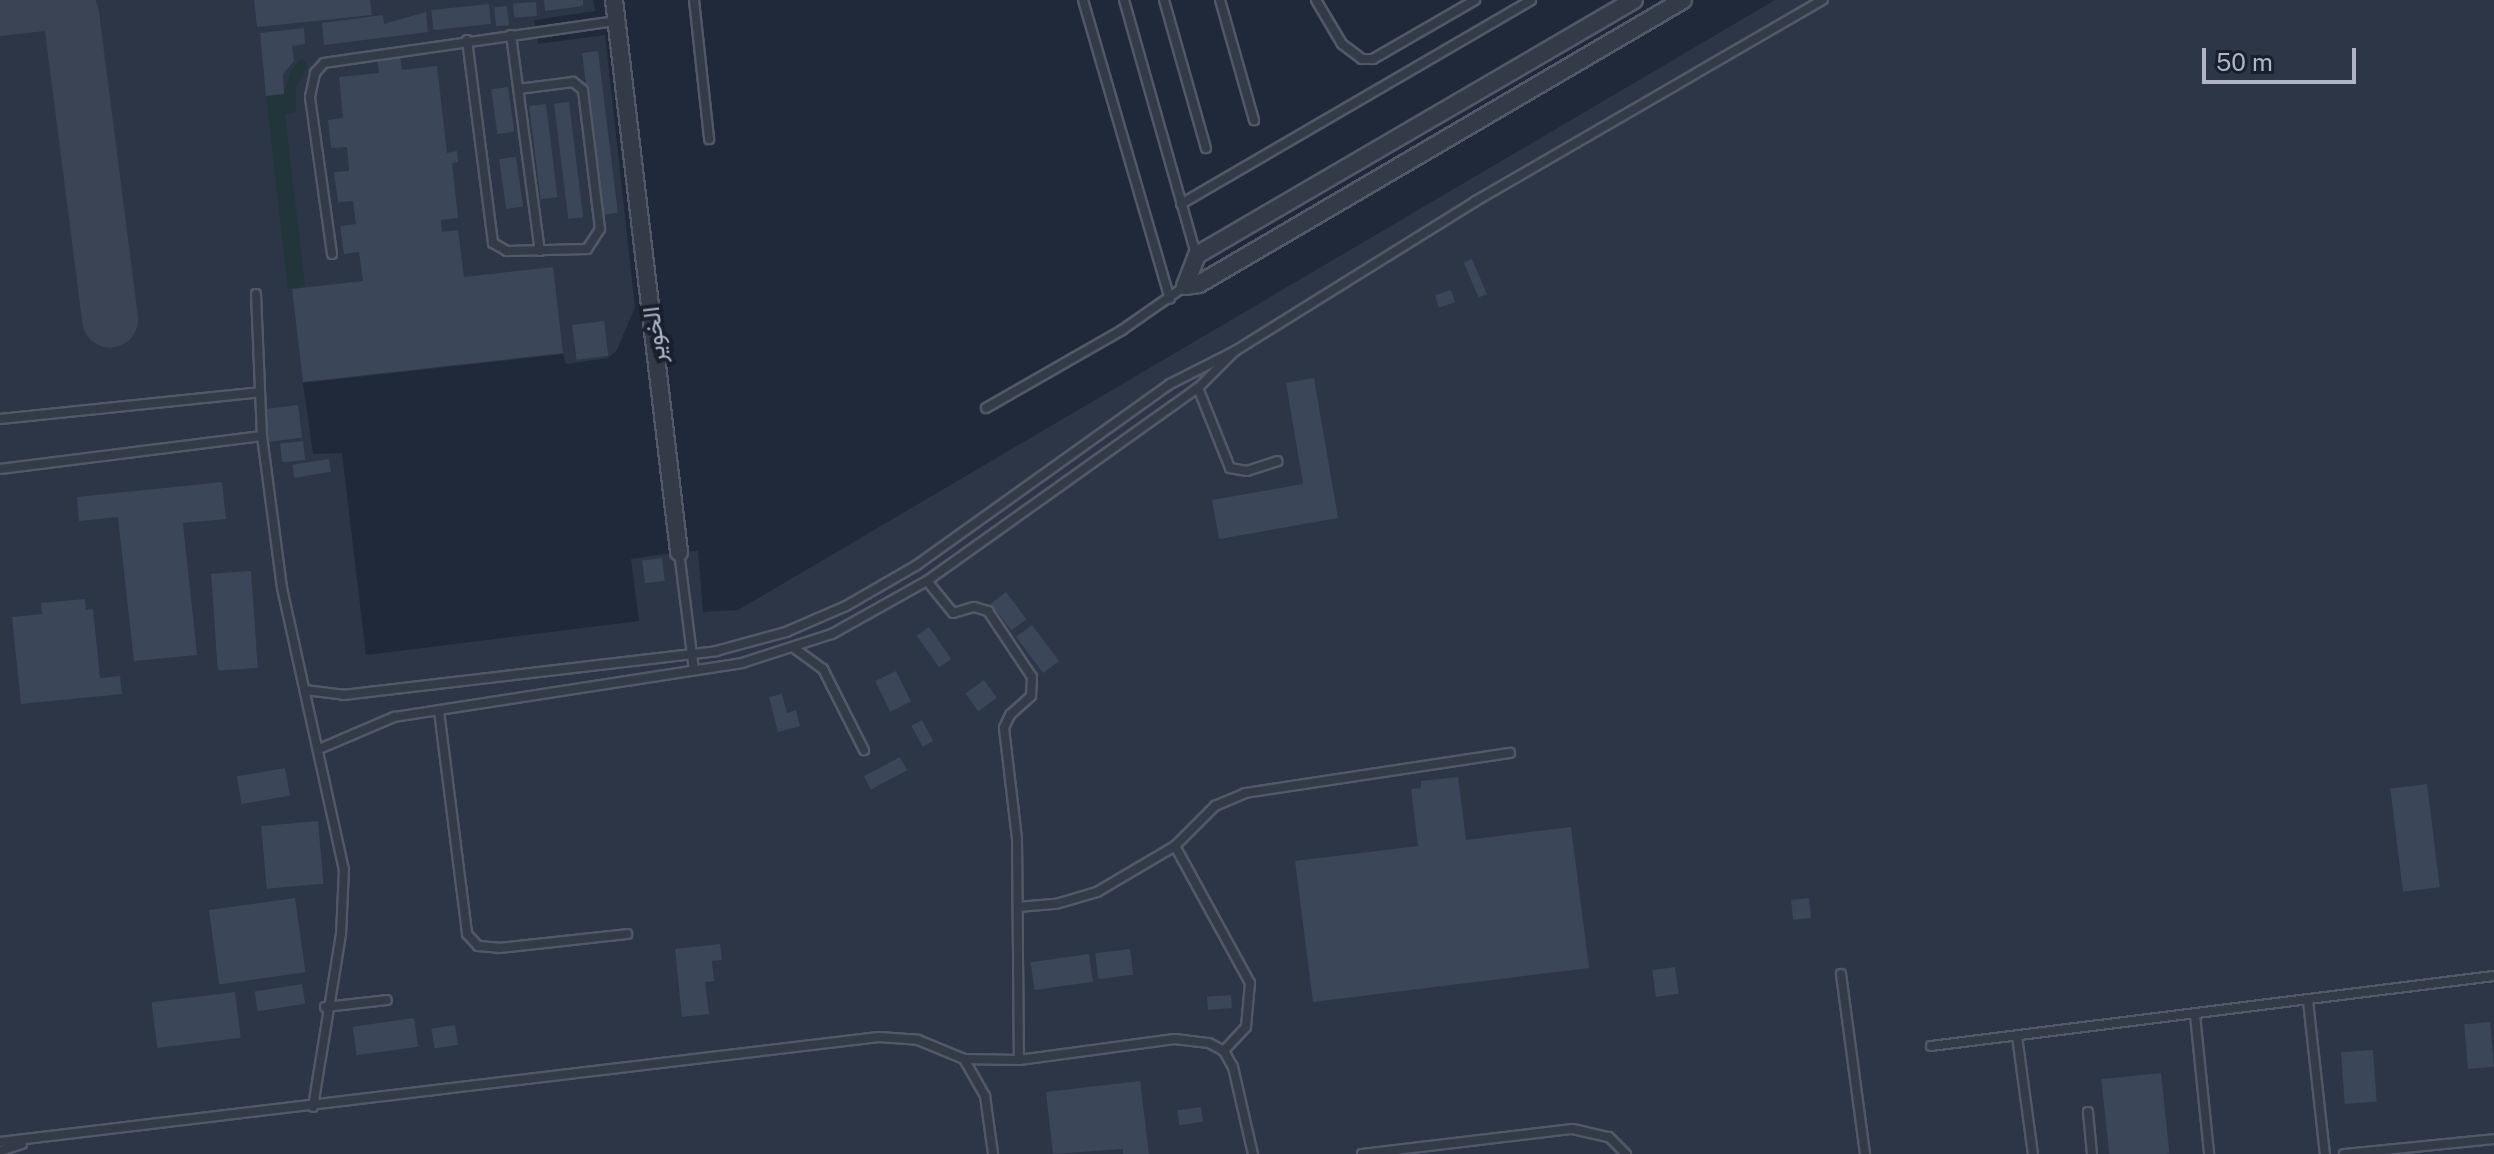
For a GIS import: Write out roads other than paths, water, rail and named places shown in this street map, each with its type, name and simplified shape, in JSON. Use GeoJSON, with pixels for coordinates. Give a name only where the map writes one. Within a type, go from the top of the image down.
{"type":"FeatureCollection","features":[{"type":"Feature","properties":{"kind":"street","name":"الخوير"},"geometry":{"type":"LineString","coordinates":[[614,0],[679,552]]}},
{"type":"Feature","properties":{"kind":"street"},"geometry":{"type":"LineString","coordinates":[[1634,0],[1197,255],[1185,286],[1199,284],[1683,0]]}},
{"type":"Feature","properties":{"kind":"lane"},"geometry":{"type":"LineString","coordinates":[[694,0],[709,139]]}},
{"type":"Feature","properties":{"kind":"lane"},"geometry":{"type":"LineString","coordinates":[[1083,0],[1170,299]]}},
{"type":"Feature","properties":{"kind":"lane"},"geometry":{"type":"LineString","coordinates":[[1124,0],[1197,255]]}},
{"type":"Feature","properties":{"kind":"lane"},"geometry":{"type":"LineString","coordinates":[[1164,0],[1206,148]]}},
{"type":"Feature","properties":{"kind":"lane"},"geometry":{"type":"LineString","coordinates":[[1220,0],[1254,120]]}},
{"type":"Feature","properties":{"kind":"lane"},"geometry":{"type":"LineString","coordinates":[[1316,0],[1342,44],[1362,59],[1373,59],[1475,0]]}},
{"type":"Feature","properties":{"kind":"lane"},"geometry":{"type":"LineString","coordinates":[[1181,204],[1531,0]]}},
{"type":"Feature","properties":{"kind":"lane"},"geometry":{"type":"LineString","coordinates":[[305,690],[343,695],[692,654],[786,632],[888,583],[1170,384],[1235,351],[1474,202],[1823,0]]}},
{"type":"Feature","properties":{"kind":"lane"},"geometry":{"type":"LineString","coordinates":[[332,254],[310,97],[315,73],[336,58],[616,21]]}},
{"type":"Feature","properties":{"kind":"lane"},"geometry":{"type":"LineString","coordinates":[[511,35],[540,251]]}},
{"type":"Feature","properties":{"kind":"lane"},"geometry":{"type":"LineString","coordinates":[[467,40],[490,238],[507,251],[581,251],[599,235],[584,94],[573,82],[518,89]]}},
{"type":"Feature","properties":{"kind":"lane"},"geometry":{"type":"LineString","coordinates":[[986,408],[1170,299],[1185,286]]}},
{"type":"Feature","properties":{"kind":"lane"},"geometry":{"type":"LineString","coordinates":[[256,294],[262,436],[282,588],[344,869],[341,934],[325,1007],[313,1107]]}},
{"type":"Feature","properties":{"kind":"lane"},"geometry":{"type":"LineString","coordinates":[[319,749],[375,723],[694,670],[794,648],[869,615],[927,581],[1198,388],[1235,351]]}},
{"type":"Feature","properties":{"kind":"lane"},"geometry":{"type":"LineString","coordinates":[[1198,388],[1230,468],[1247,471],[1277,461]]}},
{"type":"Feature","properties":{"kind":"lane"},"geometry":{"type":"LineString","coordinates":[[0,419],[260,392]]}},
{"type":"Feature","properties":{"kind":"lane"},"geometry":{"type":"LineString","coordinates":[[0,469],[262,436]]}},
{"type":"Feature","properties":{"kind":"lane","name":"الخوير"},"geometry":{"type":"LineString","coordinates":[[679,552],[694,670]]}},
{"type":"Feature","properties":{"kind":"lane"},"geometry":{"type":"LineString","coordinates":[[927,581],[953,613],[974,607],[988,611],[1032,677],[1031,696],[1010,715],[1004,728],[1015,804],[1019,1060]]}},
{"type":"Feature","properties":{"kind":"lane"},"geometry":{"type":"LineString","coordinates":[[794,648],[823,669],[864,750]]}},
{"type":"Feature","properties":{"kind":"lane"},"geometry":{"type":"LineString","coordinates":[[439,711],[467,934],[478,946],[499,948],[627,934]]}},
{"type":"Feature","properties":{"kind":"lane"},"geometry":{"type":"LineString","coordinates":[[1018,907],[1056,904],[1097,892],[1175,846],[1205,814],[1245,793],[1510,753]]}},
{"type":"Feature","properties":{"kind":"lane"},"geometry":{"type":"LineString","coordinates":[[1175,846],[1250,983],[1246,1027],[1224,1051]]}},
{"type":"Feature","properties":{"kind":"lane"},"geometry":{"type":"LineString","coordinates":[[1841,974],[1865,1154]]}},
{"type":"Feature","properties":{"kind":"lane"},"geometry":{"type":"LineString","coordinates":[[1931,1046],[2494,976]]}},
{"type":"Feature","properties":{"kind":"lane"},"geometry":{"type":"LineString","coordinates":[[325,1007],[387,1000]]}},
{"type":"Feature","properties":{"kind":"lane"},"geometry":{"type":"LineString","coordinates":[[2308,1001],[2325,1154]]}},
{"type":"Feature","properties":{"kind":"lane"},"geometry":{"type":"LineString","coordinates":[[2195,1015],[2209,1154]]}},
{"type":"Feature","properties":{"kind":"lane"},"geometry":{"type":"LineString","coordinates":[[2017,1036],[2033,1154]]}},
{"type":"Feature","properties":{"kind":"lane"},"geometry":{"type":"LineString","coordinates":[[0,1142],[32,1141],[879,1037],[918,1040],[964,1059],[1019,1060],[1175,1039],[1201,1041],[1224,1051],[1239,1082],[1253,1154]]}},
{"type":"Feature","properties":{"kind":"lane"},"geometry":{"type":"LineString","coordinates":[[964,1059],[985,1096],[993,1154]]}},
{"type":"Feature","properties":{"kind":"lane"},"geometry":{"type":"LineString","coordinates":[[2088,1112],[2092,1154]]}},
{"type":"Feature","properties":{"kind":"lane"},"geometry":{"type":"LineString","coordinates":[[1362,1154],[1573,1129],[1609,1137],[1626,1154]]}},
{"type":"Feature","properties":{"kind":"lane"},"geometry":{"type":"LineString","coordinates":[[2344,1154],[2494,1139]]}},
{"type":"Feature","properties":{"kind":"lane"},"geometry":{"type":"LineString","coordinates":[[0,1151],[32,1141]]}}]}
